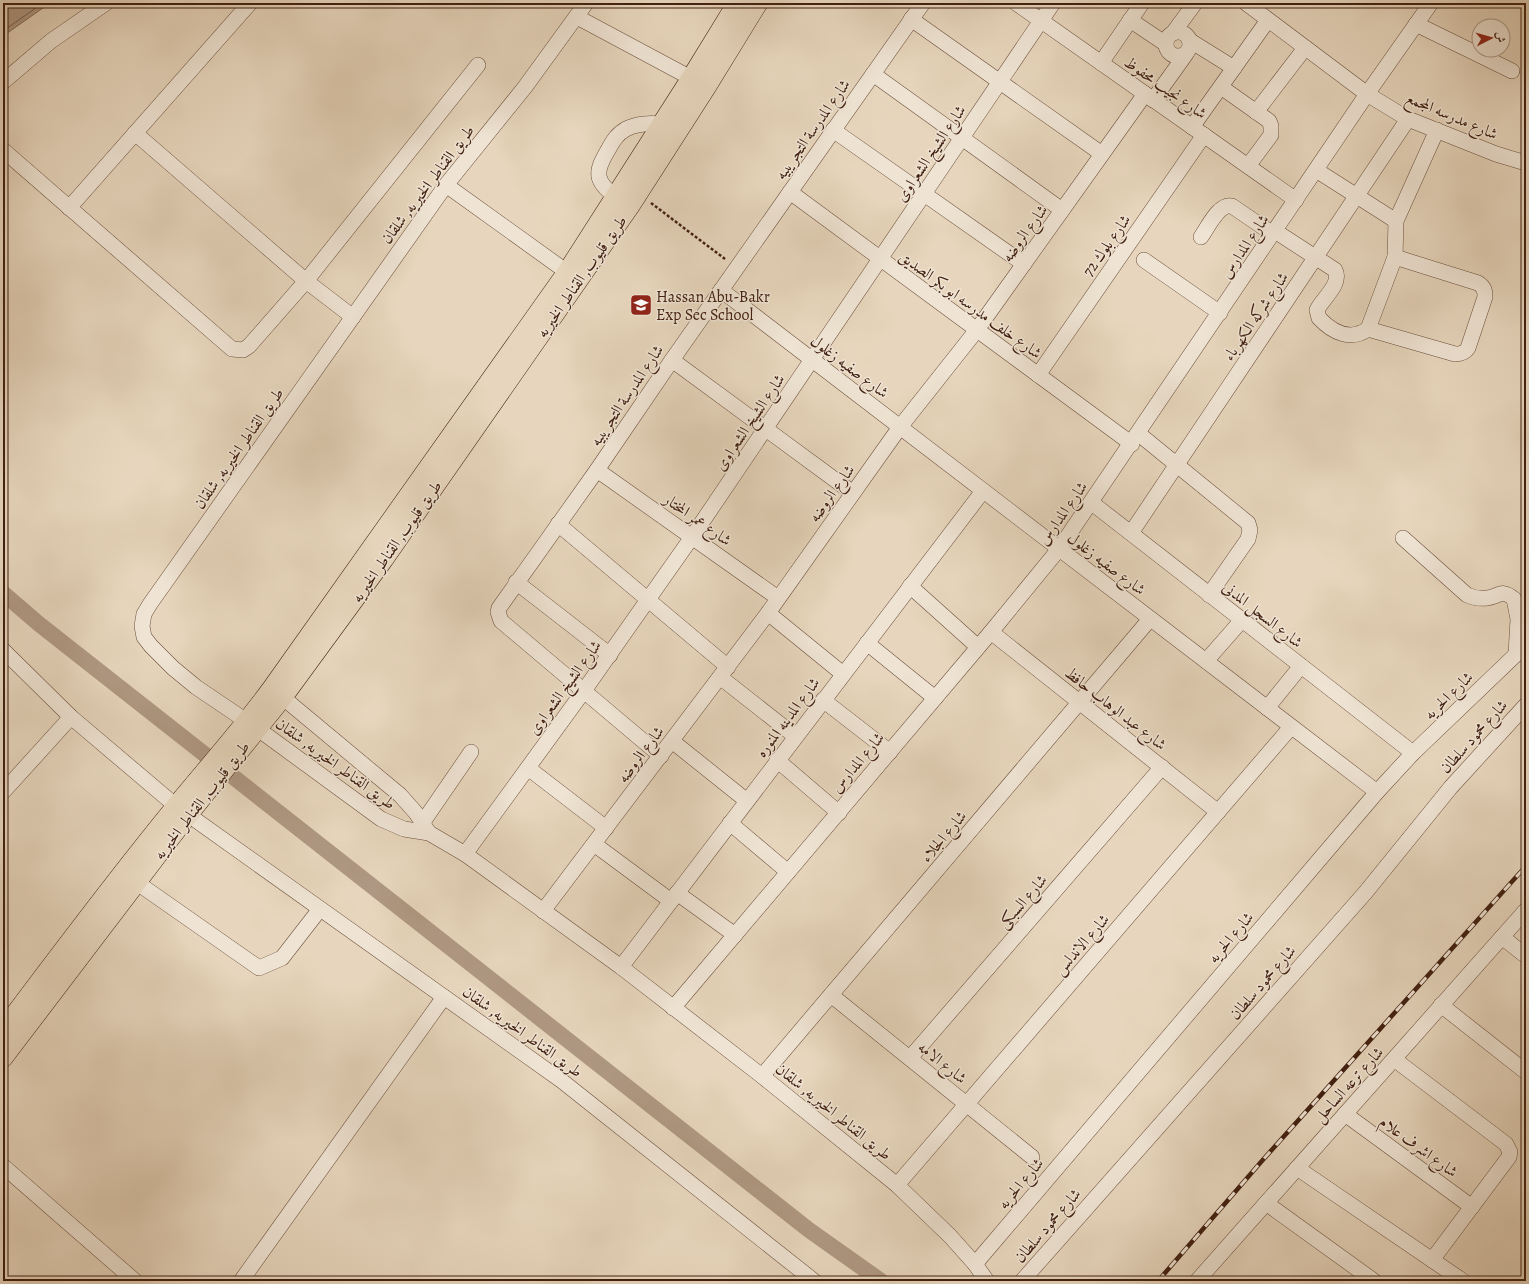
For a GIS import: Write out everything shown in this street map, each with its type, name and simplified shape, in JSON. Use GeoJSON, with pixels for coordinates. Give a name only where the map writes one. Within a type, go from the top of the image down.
{"type":"FeatureCollection","features":[{"type":"Feature","properties":{"kind":"main road","name":"طريق قليوب, القناطر الخيريه"},"geometry":{"type":"LineString","coordinates":[[3,1030],[84,921],[208,780],[389,552],[628,199],[699,82],[736,3]]}},
{"type":"Feature","properties":{"kind":"main road","name":"طريق قليوب, القناطر الخيريه"},"geometry":{"type":"LineString","coordinates":[[278,693],[567,272],[628,199],[663,124],[699,82],[758,3]]}},
{"type":"Feature","properties":{"kind":"main road","name":"طريق قليوب, القناطر الخيريه"},"geometry":{"type":"LineString","coordinates":[[3,1058],[136,882],[182,811]]}},
{"type":"Feature","properties":{"kind":"street"},"geometry":{"type":"LineString","coordinates":[[3,82],[51,41],[106,3]]}},
{"type":"Feature","properties":{"kind":"street"},"geometry":{"type":"LineString","coordinates":[[69,208],[250,3]]}},
{"type":"Feature","properties":{"kind":"street","name":"طريق القناطر الخيريه, شلقان"},"geometry":{"type":"LineString","coordinates":[[426,828],[404,830],[380,819],[247,732],[221,705],[173,668],[151,646],[144,637],[142,626],[144,614],[446,185],[525,87],[586,3]]}},
{"type":"Feature","properties":{"kind":"street","name":"شارع المدرسة التجريبيه"},"geometry":{"type":"LineString","coordinates":[[660,756],[501,622],[498,612],[499,608],[923,3]]}},
{"type":"Feature","properties":{"kind":"street","name":"شارع نجيب محفوظ"},"geometry":{"type":"LineString","coordinates":[[1016,3],[1296,200]]}},
{"type":"Feature","properties":{"kind":"street","name":"شارع الشيخ الشعراوى"},"geometry":{"type":"LineString","coordinates":[[465,854],[610,655],[692,537],[1053,3]]}},
{"type":"Feature","properties":{"kind":"street"},"geometry":{"type":"LineString","coordinates":[[1101,63],[1142,3]]}},
{"type":"Feature","properties":{"kind":"street"},"geometry":{"type":"LineString","coordinates":[[1187,47],[1177,56],[1172,55],[1169,53],[1169,39],[1195,3]]}},
{"type":"Feature","properties":{"kind":"street","name":"شارع مدرسه المجمع"},"geometry":{"type":"LineString","coordinates":[[1246,3],[1367,94],[1408,119],[1496,154],[1526,163]]}},
{"type":"Feature","properties":{"kind":"street","name":"شارع المدارس"},"geometry":{"type":"LineString","coordinates":[[673,1008],[936,698],[1060,549],[1367,94],[1431,3]]}},
{"type":"Feature","properties":{"kind":"street"},"geometry":{"type":"LineString","coordinates":[[577,17],[699,82]]}},
{"type":"Feature","properties":{"kind":"street"},"geometry":{"type":"LineString","coordinates":[[911,19],[1102,154]]}},
{"type":"Feature","properties":{"kind":"street"},"geometry":{"type":"LineString","coordinates":[[1130,20],[1169,39],[1182,34],[1187,47],[1234,68]]}},
{"type":"Feature","properties":{"kind":"street","name":"شارع بلوك 72"},"geometry":{"type":"LineString","coordinates":[[1038,375],[1198,131],[1221,87],[1268,20]]}},
{"type":"Feature","properties":{"kind":"street"},"geometry":{"type":"LineString","coordinates":[[1416,24],[1512,71]]}},
{"type":"Feature","properties":{"kind":"street","name":"شارع الروضه"},"geometry":{"type":"LineString","coordinates":[[543,910],[768,613],[900,427],[976,331],[1102,154],[1149,97],[1187,47]]}},
{"type":"Feature","properties":{"kind":"street"},"geometry":{"type":"LineString","coordinates":[[1256,112],[1305,48]]}},
{"type":"Feature","properties":{"kind":"street"},"geometry":{"type":"LineString","coordinates":[[3,150],[232,349],[243,350],[249,346],[306,281],[478,66]]}},
{"type":"Feature","properties":{"kind":"street"},"geometry":{"type":"LineString","coordinates":[[873,74],[1062,210]]}},
{"type":"Feature","properties":{"kind":"street"},"geometry":{"type":"LineString","coordinates":[[1221,87],[1269,122],[1271,126],[1271,135],[1248,166]]}},
{"type":"Feature","properties":{"kind":"street","name":"شارع شركه الكهرباء"},"geometry":{"type":"LineString","coordinates":[[1131,533],[1408,119]]}},
{"type":"Feature","properties":{"kind":"street"},"geometry":{"type":"LineString","coordinates":[[628,199],[602,185],[599,175],[600,164],[615,137],[625,130],[637,125],[650,123],[663,124]]}},
{"type":"Feature","properties":{"kind":"street"},"geometry":{"type":"LineString","coordinates":[[834,130],[1024,264]]}},
{"type":"Feature","properties":{"kind":"street"},"geometry":{"type":"LineString","coordinates":[[1201,236],[1221,208],[1228,205],[1316,257],[1335,270],[1337,275],[1337,281],[1317,310],[1319,318],[1342,334],[1356,336],[1368,329],[1394,257],[1396,221],[1437,130]]}},
{"type":"Feature","properties":{"kind":"street"},"geometry":{"type":"LineString","coordinates":[[135,133],[306,281],[352,317]]}},
{"type":"Feature","properties":{"kind":"street"},"geometry":{"type":"LineString","coordinates":[[1316,170],[1396,221]]}},
{"type":"Feature","properties":{"kind":"street"},"geometry":{"type":"LineString","coordinates":[[446,185],[567,272]]}},
{"type":"Feature","properties":{"kind":"street","name":"شارع خلف مدرسه ابو بكر الصديق"},"geometry":{"type":"LineString","coordinates":[[790,192],[976,331],[1038,375],[1177,465],[1248,523],[1250,530],[1248,539],[1209,595]]}},
{"type":"Feature","properties":{"kind":"street"},"geometry":{"type":"LineString","coordinates":[[1368,329],[1455,354],[1461,354],[1468,348],[1485,297],[1485,290],[1482,286],[1478,283],[1394,257]]}},
{"type":"Feature","properties":{"kind":"street"},"geometry":{"type":"LineString","coordinates":[[1144,260],[1220,313]]}},
{"type":"Feature","properties":{"kind":"street","name":"شارع صفيه زغلول"},"geometry":{"type":"LineString","coordinates":[[721,290],[1377,792]]}},
{"type":"Feature","properties":{"kind":"street"},"geometry":{"type":"LineString","coordinates":[[672,360],[853,493]]}},
{"type":"Feature","properties":{"kind":"street","name":"شارع عمر المختار"},"geometry":{"type":"LineString","coordinates":[[597,470],[778,598]]}},
{"type":"Feature","properties":{"kind":"street","name":"شارع المدينه المنوره"},"geometry":{"type":"LineString","coordinates":[[621,967],[795,736],[983,491]]}},
{"type":"Feature","properties":{"kind":"street","name":"شارع السجل المدنى"},"geometry":{"type":"LineString","coordinates":[[1092,503],[1413,753]]}},
{"type":"Feature","properties":{"kind":"street"},"geometry":{"type":"LineString","coordinates":[[558,524],[648,600],[724,672],[795,736]]}},
{"type":"Feature","properties":{"kind":"street"},"geometry":{"type":"LineString","coordinates":[[1403,538],[1467,595],[1473,598],[1484,599],[1500,593],[1514,599],[1518,619],[1521,650]]}},
{"type":"Feature","properties":{"kind":"street"},"geometry":{"type":"LineString","coordinates":[[516,582],[610,655]]}},
{"type":"Feature","properties":{"kind":"street"},"geometry":{"type":"LineString","coordinates":[[910,586],[978,647]]}},
{"type":"Feature","properties":{"kind":"street"},"geometry":{"type":"LineString","coordinates":[[768,613],[843,674]]}},
{"type":"Feature","properties":{"kind":"street","name":"شارع الجلاء"},"geometry":{"type":"LineString","coordinates":[[762,1076],[1150,619]]}},
{"type":"Feature","properties":{"kind":"street"},"geometry":{"type":"LineString","coordinates":[[1206,661],[1242,620]]}},
{"type":"Feature","properties":{"kind":"street","name":"شارع عبد الوهاب حافظ"},"geometry":{"type":"LineString","coordinates":[[991,632],[1218,812]]}},
{"type":"Feature","properties":{"kind":"street"},"geometry":{"type":"LineString","coordinates":[[867,642],[936,698]]}},
{"type":"Feature","properties":{"kind":"street","name":"طريق القناطر الخيريه, شلقان"},"geometry":{"type":"LineString","coordinates":[[3,650],[72,717],[182,811],[562,1081],[811,1280]]}},
{"type":"Feature","properties":{"kind":"street","name":"شارع الحريه"},"geometry":{"type":"LineString","coordinates":[[975,1264],[1377,792],[1413,753],[1521,650]]}},
{"type":"Feature","properties":{"kind":"street"},"geometry":{"type":"LineString","coordinates":[[1266,708],[1301,666]]}},
{"type":"Feature","properties":{"kind":"street","name":"طريق القناطر الخيريه, شلقان"},"geometry":{"type":"LineString","coordinates":[[278,693],[400,795],[426,828],[465,854],[621,967],[762,1076],[897,1185],[924,1210],[975,1264],[987,1281]]}},
{"type":"Feature","properties":{"kind":"street"},"geometry":{"type":"LineString","coordinates":[[823,700],[890,752]]}},
{"type":"Feature","properties":{"kind":"street","name":"شارع محمود سلطان"},"geometry":{"type":"LineString","coordinates":[[1022,1281],[1360,899],[1451,787],[1526,705]]}},
{"type":"Feature","properties":{"kind":"street"},"geometry":{"type":"LineString","coordinates":[[3,792],[72,717]]}},
{"type":"Feature","properties":{"kind":"street","name":"شارع الاندلس"},"geometry":{"type":"LineString","coordinates":[[897,1185],[1291,727]]}},
{"type":"Feature","properties":{"kind":"street"},"geometry":{"type":"LineString","coordinates":[[672,741],[747,801]]}},
{"type":"Feature","properties":{"kind":"street"},"geometry":{"type":"LineString","coordinates":[[426,828],[471,752]]}},
{"type":"Feature","properties":{"kind":"street"},"geometry":{"type":"LineString","coordinates":[[777,760],[839,813]]}},
{"type":"Feature","properties":{"kind":"street","name":"شارع السبكى"},"geometry":{"type":"LineString","coordinates":[[910,1058],[1162,767]]}},
{"type":"Feature","properties":{"kind":"street"},"geometry":{"type":"LineString","coordinates":[[528,768],[606,828]]}},
{"type":"Feature","properties":{"kind":"street"},"geometry":{"type":"LineString","coordinates":[[730,823],[788,872]]}},
{"type":"Feature","properties":{"kind":"street"},"geometry":{"type":"LineString","coordinates":[[594,844],[735,935]]}},
{"type":"Feature","properties":{"kind":"street"},"geometry":{"type":"LineString","coordinates":[[136,882],[259,968],[282,958],[320,909]]}},
{"type":"Feature","properties":{"kind":"street","name":"شارع ترعه الساحل"},"geometry":{"type":"LineString","coordinates":[[1197,1281],[1526,910]]}},
{"type":"Feature","properties":{"kind":"street"},"geometry":{"type":"LineString","coordinates":[[1502,937],[1526,956]]}},
{"type":"Feature","properties":{"kind":"street","name":"شارع الامه"},"geometry":{"type":"LineString","coordinates":[[832,995],[1032,1157]]}},
{"type":"Feature","properties":{"kind":"street"},"geometry":{"type":"LineString","coordinates":[[241,1281],[444,996]]}},
{"type":"Feature","properties":{"kind":"street"},"geometry":{"type":"LineString","coordinates":[[1441,1005],[1526,1071]]}},
{"type":"Feature","properties":{"kind":"street"},"geometry":{"type":"LineString","coordinates":[[1394,1059],[1506,1144],[1510,1152],[1509,1157],[1432,1260]]}},
{"type":"Feature","properties":{"kind":"street","name":"شارع اشرف علام"},"geometry":{"type":"LineString","coordinates":[[1345,1114],[1472,1207]]}},
{"type":"Feature","properties":{"kind":"street"},"geometry":{"type":"LineString","coordinates":[[3,1166],[135,1281]]}},
{"type":"Feature","properties":{"kind":"street"},"geometry":{"type":"LineString","coordinates":[[1297,1168],[1463,1281]]}},
{"type":"Feature","properties":{"kind":"street"},"geometry":{"type":"LineString","coordinates":[[1266,1203],[1374,1281]]}},
{"type":"Feature","properties":{"kind":"path"},"geometry":{"type":"LineString","coordinates":[[628,199],[736,268]]}},
{"type":"Feature","properties":{"kind":"water"},"geometry":{"type":"Polygon","coordinates":[[[3,3],[50,3],[3,36],[3,3]]]}},
{"type":"Feature","properties":{"kind":"waterway"},"geometry":{"type":"LineString","coordinates":[[3,593],[39,624],[809,1230],[881,1281]]}},
{"type":"Feature","properties":{"kind":"railway"},"geometry":{"type":"LineString","coordinates":[[1158,1281],[1261,1162],[1526,866]]}},
{"type":"Feature","properties":{"kind":"place","name":"Hassan Abu-Bakr Exp Sec School"},"geometry":{"type":"Point","coordinates":[641,305]}}]}
